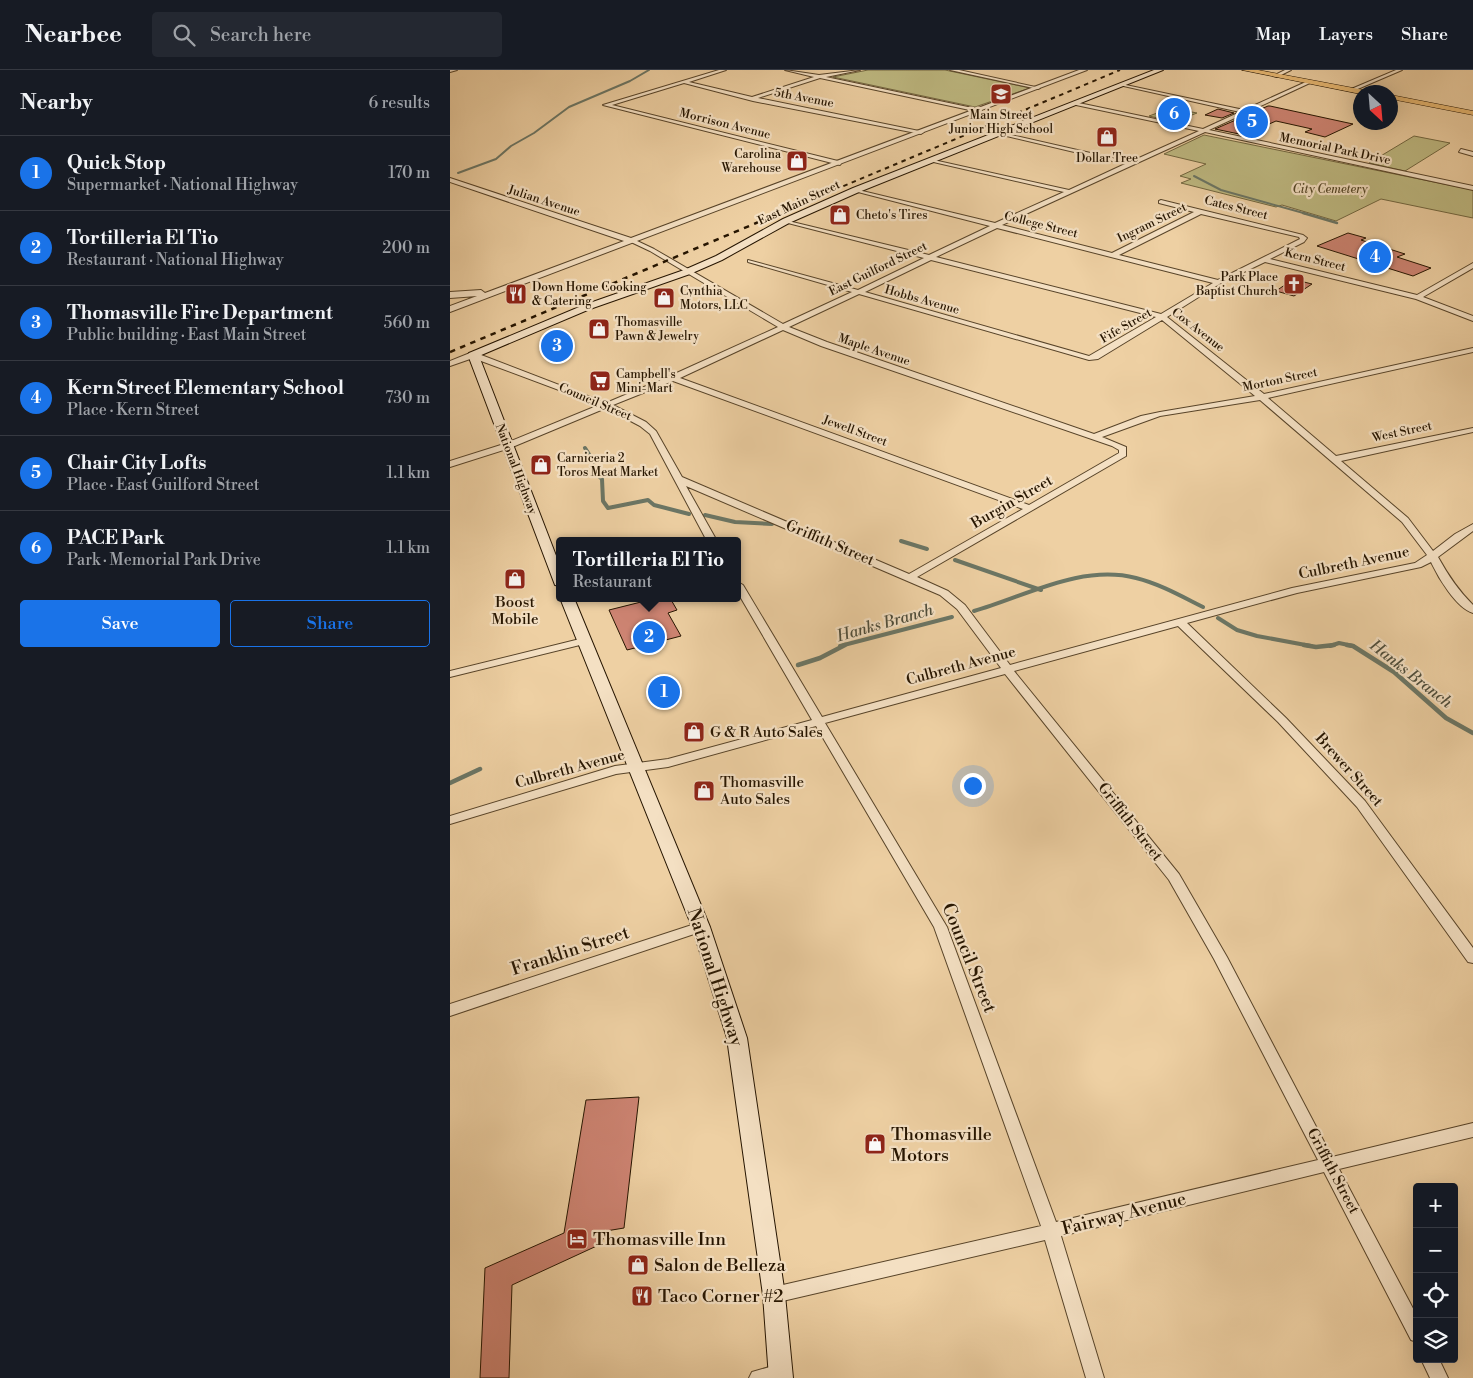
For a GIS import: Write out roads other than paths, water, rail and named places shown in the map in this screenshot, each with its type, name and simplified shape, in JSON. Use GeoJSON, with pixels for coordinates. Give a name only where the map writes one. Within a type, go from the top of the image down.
{"type":"FeatureCollection","features":[{"type":"Feature","properties":{"kind":"main road","name":"East Main Street"},"geometry":{"type":"LineString","coordinates":[[473,355],[587,307],[687,272],[719,258],[786,221],[856,190],[1160,70]]}},
{"type":"Feature","properties":{"kind":"main road"},"geometry":{"type":"LineString","coordinates":[[1246,70],[1351,90]]}},
{"type":"Feature","properties":{"kind":"main road"},"geometry":{"type":"LineString","coordinates":[[1398,99],[1473,113]]}},
{"type":"Feature","properties":{"kind":"main road","name":"National Highway"},"geometry":{"type":"LineString","coordinates":[[473,355],[506,446],[556,572]]}},
{"type":"Feature","properties":{"kind":"main road","name":"National Highway"},"geometry":{"type":"LineString","coordinates":[[569,602],[701,927],[737,1038],[774,1295],[781,1376]]}},
{"type":"Feature","properties":{"kind":"street"},"geometry":{"type":"LineString","coordinates":[[450,71],[455,70]]}},
{"type":"Feature","properties":{"kind":"street"},"geometry":{"type":"LineString","coordinates":[[606,105],[724,70]]}},
{"type":"Feature","properties":{"kind":"street"},"geometry":{"type":"LineString","coordinates":[[787,70],[979,110]]}},
{"type":"Feature","properties":{"kind":"street"},"geometry":{"type":"LineString","coordinates":[[753,98],[822,76],[858,70]]}},
{"type":"Feature","properties":{"kind":"street"},"geometry":{"type":"LineString","coordinates":[[952,70],[1038,88]]}},
{"type":"Feature","properties":{"kind":"street","name":"East Main Street"},"geometry":{"type":"LineString","coordinates":[[450,309],[1084,70]]}},
{"type":"Feature","properties":{"kind":"street"},"geometry":{"type":"LineString","coordinates":[[1275,76],[1288,70]]}},
{"type":"Feature","properties":{"kind":"street"},"geometry":{"type":"LineString","coordinates":[[1351,90],[1400,70]]}},
{"type":"Feature","properties":{"kind":"street","name":"5th Avenue"},"geometry":{"type":"LineString","coordinates":[[684,82],[921,132]]}},
{"type":"Feature","properties":{"kind":"street","name":"East Guilford Street"},"geometry":{"type":"LineString","coordinates":[[450,464],[506,446],[673,378],[783,328],[997,225],[1310,82]]}},
{"type":"Feature","properties":{"kind":"street"},"geometry":{"type":"LineString","coordinates":[[1121,86],[1246,112]]}},
{"type":"Feature","properties":{"kind":"street","name":"Memorial Park Drive"},"geometry":{"type":"LineString","coordinates":[[1076,103],[1473,188]]}},
{"type":"Feature","properties":{"kind":"street","name":"Morrison Avenue"},"geometry":{"type":"LineString","coordinates":[[606,105],[840,163]]}},
{"type":"Feature","properties":{"kind":"street"},"geometry":{"type":"LineString","coordinates":[[1000,133],[1132,164]]}},
{"type":"Feature","properties":{"kind":"street"},"geometry":{"type":"LineString","coordinates":[[1461,152],[1473,154]]}},
{"type":"Feature","properties":{"kind":"street"},"geometry":{"type":"LineString","coordinates":[[931,160],[1070,192]]}},
{"type":"Feature","properties":{"kind":"street","name":"Julian Avenue"},"geometry":{"type":"LineString","coordinates":[[450,180],[481,192],[633,241]]}},
{"type":"Feature","properties":{"kind":"street","name":"College Street"},"geometry":{"type":"LineString","coordinates":[[856,190],[1220,282]]}},
{"type":"Feature","properties":{"kind":"street","name":"Cates Street"},"geometry":{"type":"LineString","coordinates":[[1161,202],[1304,238]]}},
{"type":"Feature","properties":{"kind":"street","name":"Ingram Street"},"geometry":{"type":"LineString","coordinates":[[1113,255],[1201,211]]}},
{"type":"Feature","properties":{"kind":"street","name":"Cox Avenue"},"geometry":{"type":"LineString","coordinates":[[786,221],[1163,317],[1336,459],[1405,520],[1433,557],[1448,584],[1473,610]]}},
{"type":"Feature","properties":{"kind":"street","name":"Fife Street"},"geometry":{"type":"LineString","coordinates":[[1089,358],[1095,357],[1220,282],[1302,242],[1304,238]]}},
{"type":"Feature","properties":{"kind":"street","name":"Maple Avenue"},"geometry":{"type":"LineString","coordinates":[[633,241],[652,250],[783,328],[824,344],[1094,437],[1123,449]]}},
{"type":"Feature","properties":{"kind":"street","name":"Kern Street"},"geometry":{"type":"LineString","coordinates":[[1265,260],[1418,297],[1473,319]]}},
{"type":"Feature","properties":{"kind":"street","name":"Hobbs Avenue"},"geometry":{"type":"LineString","coordinates":[[750,262],[1089,358]]}},
{"type":"Feature","properties":{"kind":"street"},"geometry":{"type":"LineString","coordinates":[[1418,297],[1473,265]]}},
{"type":"Feature","properties":{"kind":"street"},"geometry":{"type":"LineString","coordinates":[[450,295],[486,294]]}},
{"type":"Feature","properties":{"kind":"street","name":"Morton Street"},"geometry":{"type":"LineString","coordinates":[[1094,437],[1160,414],[1262,397],[1473,350]]}},
{"type":"Feature","properties":{"kind":"street","name":"East Main Street"},"geometry":{"type":"LineString","coordinates":[[450,364],[473,355]]}},
{"type":"Feature","properties":{"kind":"street","name":"Council Street"},"geometry":{"type":"LineString","coordinates":[[473,355],[608,406],[643,424],[653,433],[710,537]]}},
{"type":"Feature","properties":{"kind":"street","name":"Jewell Street"},"geometry":{"type":"LineString","coordinates":[[673,378],[1029,508]]}},
{"type":"Feature","properties":{"kind":"street","name":"West Street"},"geometry":{"type":"LineString","coordinates":[[1336,459],[1473,430]]}},
{"type":"Feature","properties":{"kind":"street","name":"Burgin Street"},"geometry":{"type":"LineString","coordinates":[[910,578],[1118,458],[1123,454],[1123,449]]}},
{"type":"Feature","properties":{"kind":"street","name":"Griffith Street"},"geometry":{"type":"LineString","coordinates":[[676,478],[944,593],[961,607],[1006,669],[1174,877],[1220,958],[1413,1326]]}},
{"type":"Feature","properties":{"kind":"street","name":"Culbreth Avenue"},"geometry":{"type":"LineString","coordinates":[[450,820],[615,770],[668,763],[1296,590],[1410,567],[1433,557],[1454,537],[1473,527]]}},
{"type":"Feature","properties":{"kind":"street","name":"Council Street"},"geometry":{"type":"LineString","coordinates":[[741,590],[940,927],[1051,1231],[1095,1378]]}},
{"type":"Feature","properties":{"kind":"street","name":"Brewer Street"},"geometry":{"type":"LineString","coordinates":[[1180,622],[1282,720],[1361,804],[1473,958]]}},
{"type":"Feature","properties":{"kind":"street"},"geometry":{"type":"LineString","coordinates":[[450,674],[584,641]]}},
{"type":"Feature","properties":{"kind":"street","name":"Franklin Street"},"geometry":{"type":"LineString","coordinates":[[450,1010],[701,927]]}},
{"type":"Feature","properties":{"kind":"street","name":"Fairway Avenue"},"geometry":{"type":"LineString","coordinates":[[774,1295],[1473,1130]]}},
{"type":"Feature","properties":{"kind":"street"},"geometry":{"type":"LineString","coordinates":[[1432,1363],[1439,1378]]}},
{"type":"Feature","properties":{"kind":"street"},"geometry":{"type":"LineString","coordinates":[[758,1378],[781,1376]]}},
{"type":"Feature","properties":{"kind":"waterway"},"geometry":{"type":"LineString","coordinates":[[458,173],[496,159],[511,146],[534,133],[569,107],[630,81],[649,70]]}},
{"type":"Feature","properties":{"kind":"waterway"},"geometry":{"type":"LineString","coordinates":[[1194,176],[1221,190],[1307,214]]}},
{"type":"Feature","properties":{"kind":"waterway"},"geometry":{"type":"LineString","coordinates":[[1303,213],[1337,223]]}},
{"type":"Feature","properties":{"kind":"waterway"},"geometry":{"type":"LineString","coordinates":[[585,448],[592,459],[593,471],[602,479],[603,501],[608,508],[648,500],[654,505],[689,514]]}},
{"type":"Feature","properties":{"kind":"waterway"},"geometry":{"type":"LineString","coordinates":[[705,515],[735,522],[772,524]]}},
{"type":"Feature","properties":{"kind":"waterway"},"geometry":{"type":"LineString","coordinates":[[901,541],[927,549]]}},
{"type":"Feature","properties":{"kind":"waterway"},"geometry":{"type":"LineString","coordinates":[[955,560],[1038,589]]}},
{"type":"Feature","properties":{"kind":"waterway","name":"Hanks Branch"},"geometry":{"type":"LineString","coordinates":[[1038,589],[1074,578],[1115,575],[1136,578],[1154,584],[1203,607]]}},
{"type":"Feature","properties":{"kind":"waterway","name":"Hanks Branch"},"geometry":{"type":"LineString","coordinates":[[974,611],[1038,589]]}},
{"type":"Feature","properties":{"kind":"waterway","name":"Hanks Branch"},"geometry":{"type":"LineString","coordinates":[[840,646],[952,617]]}},
{"type":"Feature","properties":{"kind":"waterway","name":"Hanks Branch"},"geometry":{"type":"LineString","coordinates":[[1218,618],[1237,630],[1257,636],[1311,646]]}},
{"type":"Feature","properties":{"kind":"waterway","name":"Hanks Branch"},"geometry":{"type":"LineString","coordinates":[[1332,645],[1339,643],[1353,646]]}},
{"type":"Feature","properties":{"kind":"waterway","name":"Hanks Branch"},"geometry":{"type":"LineString","coordinates":[[798,665],[820,658],[845,645]]}},
{"type":"Feature","properties":{"kind":"waterway","name":"Hanks Branch"},"geometry":{"type":"LineString","coordinates":[[1304,645],[1316,647],[1332,645]]}},
{"type":"Feature","properties":{"kind":"waterway","name":"Hanks Branch"},"geometry":{"type":"LineString","coordinates":[[1347,645],[1353,646]]}},
{"type":"Feature","properties":{"kind":"waterway","name":"Hanks Branch"},"geometry":{"type":"LineString","coordinates":[[1353,646],[1394,672],[1446,718],[1473,733]]}},
{"type":"Feature","properties":{"kind":"waterway","name":"Hanks Branch"},"geometry":{"type":"LineString","coordinates":[[450,783],[480,769]]}},
{"type":"Feature","properties":{"kind":"railway"},"geometry":{"type":"LineString","coordinates":[[777,214],[1120,70]]}},
{"type":"Feature","properties":{"kind":"railway"},"geometry":{"type":"LineString","coordinates":[[450,352],[780,213]]}},
{"type":"Feature","properties":{"kind":"place","name":"Main Street Junior High School"},"geometry":{"type":"Point","coordinates":[1001,94]}},
{"type":"Feature","properties":{"kind":"place","name":"PACE Park"},"geometry":{"type":"Point","coordinates":[1174,114]}},
{"type":"Feature","properties":{"kind":"place","name":"Chair City Lofts"},"geometry":{"type":"Point","coordinates":[1252,122]}},
{"type":"Feature","properties":{"kind":"place","name":"Dollar Tree"},"geometry":{"type":"Point","coordinates":[1107,137]}},
{"type":"Feature","properties":{"kind":"place","name":"Carolina Warehouse"},"geometry":{"type":"Point","coordinates":[797,161]}},
{"type":"Feature","properties":{"kind":"place","name":"Cheto's Tires"},"geometry":{"type":"Point","coordinates":[840,215]}},
{"type":"Feature","properties":{"kind":"place","name":"Kern Street Elementary School"},"geometry":{"type":"Point","coordinates":[1375,257]}},
{"type":"Feature","properties":{"kind":"place","name":"Park Place Baptist Church"},"geometry":{"type":"Point","coordinates":[1294,284]}},
{"type":"Feature","properties":{"kind":"place","name":"Down Home Cooking & Catering"},"geometry":{"type":"Point","coordinates":[516,294]}},
{"type":"Feature","properties":{"kind":"place","name":"Cynthia Motors, LLC"},"geometry":{"type":"Point","coordinates":[664,298]}},
{"type":"Feature","properties":{"kind":"place","name":"Thomasville Pawn & Jewelry"},"geometry":{"type":"Point","coordinates":[599,329]}},
{"type":"Feature","properties":{"kind":"place","name":"Thomasville Fire Department"},"geometry":{"type":"Point","coordinates":[557,346]}},
{"type":"Feature","properties":{"kind":"place","name":"Campbell's Mini-Mart"},"geometry":{"type":"Point","coordinates":[600,381]}},
{"type":"Feature","properties":{"kind":"place","name":"Carniceria 2 Toros Meat Market"},"geometry":{"type":"Point","coordinates":[541,465]}},
{"type":"Feature","properties":{"kind":"place","name":"Boost Mobile"},"geometry":{"type":"Point","coordinates":[515,579]}},
{"type":"Feature","properties":{"kind":"place","name":"Tortilleria El Tio"},"geometry":{"type":"Point","coordinates":[649,637]}},
{"type":"Feature","properties":{"kind":"place","name":"Quick Stop"},"geometry":{"type":"Point","coordinates":[664,692]}},
{"type":"Feature","properties":{"kind":"place","name":"G & R Auto Sales"},"geometry":{"type":"Point","coordinates":[694,732]}},
{"type":"Feature","properties":{"kind":"place","name":"Thomasville Auto Sales"},"geometry":{"type":"Point","coordinates":[704,791]}},
{"type":"Feature","properties":{"kind":"place","name":"Thomasville Motors"},"geometry":{"type":"Point","coordinates":[875,1144]}},
{"type":"Feature","properties":{"kind":"place","name":"Thomasville Inn"},"geometry":{"type":"Point","coordinates":[577,1239]}},
{"type":"Feature","properties":{"kind":"place","name":"Salon de Belleza"},"geometry":{"type":"Point","coordinates":[638,1265]}},
{"type":"Feature","properties":{"kind":"place","name":"Taco Corner #2"},"geometry":{"type":"Point","coordinates":[642,1296]}},
{"type":"Feature","properties":{"kind":"park label","name":"City Cemetery"},"geometry":{"type":"Point","coordinates":[1330,189]}}]}
